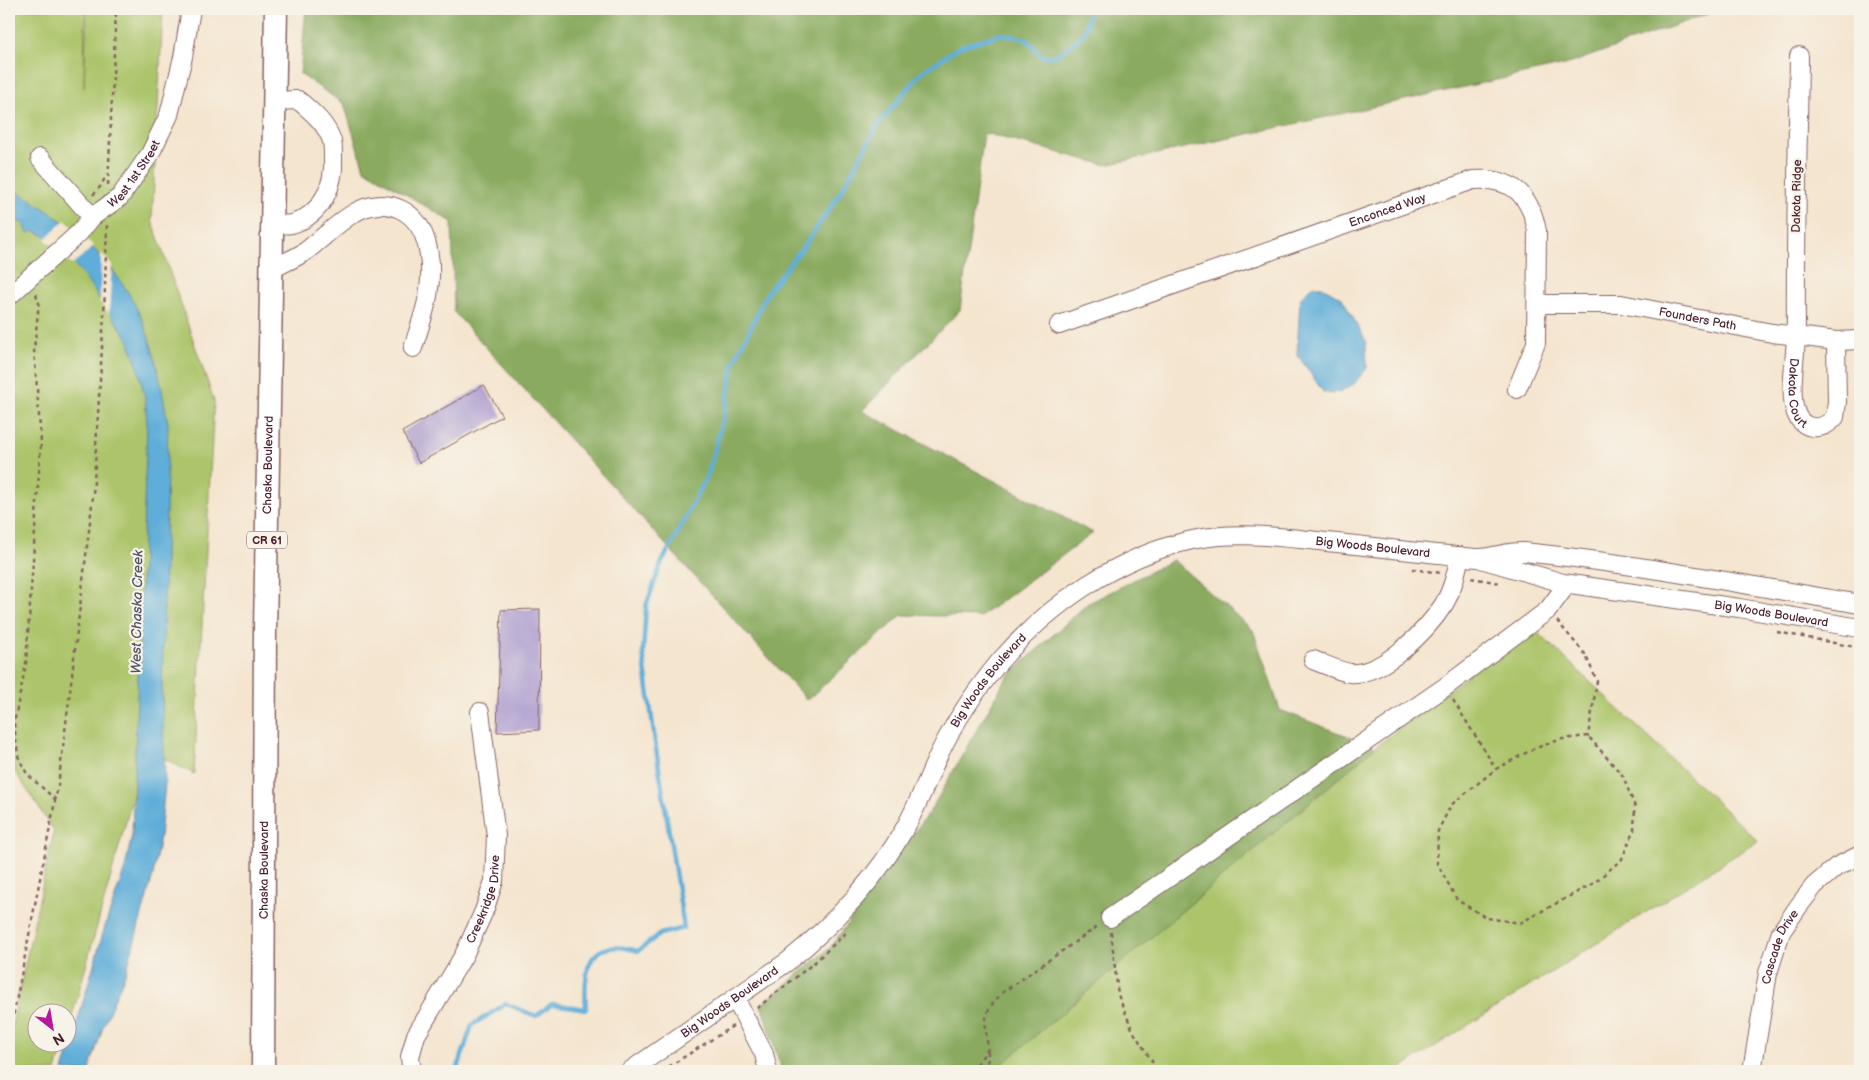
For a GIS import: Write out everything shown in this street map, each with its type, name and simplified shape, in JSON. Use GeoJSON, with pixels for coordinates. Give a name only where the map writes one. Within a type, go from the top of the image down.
{"type":"FeatureCollection","features":[{"type":"Feature","properties":{"kind":"main road","name":"Chaska Boulevard"},"geometry":{"type":"LineString","coordinates":[[263,1071],[265,640],[276,9]]}},
{"type":"Feature","properties":{"kind":"street","name":"West 1st Street"},"geometry":{"type":"LineString","coordinates":[[9,296],[79,233],[88,211],[120,197],[150,154],[169,115],[192,9]]}},
{"type":"Feature","properties":{"kind":"street","name":"Dakota Ridge"},"geometry":{"type":"LineString","coordinates":[[1796,337],[1799,56]]}},
{"type":"Feature","properties":{"kind":"street"},"geometry":{"type":"LineString","coordinates":[[273,224],[291,224],[301,220],[316,209],[328,193],[334,169],[332,142],[320,120],[298,100],[275,102]]}},
{"type":"Feature","properties":{"kind":"street"},"geometry":{"type":"LineString","coordinates":[[40,158],[88,211]]}},
{"type":"Feature","properties":{"kind":"street","name":"Enconced Way"},"geometry":{"type":"LineString","coordinates":[[1059,325],[1473,180],[1490,178],[1504,182],[1518,190],[1526,199],[1534,214],[1537,231],[1536,343],[1517,389]]}},
{"type":"Feature","properties":{"kind":"street"},"geometry":{"type":"LineString","coordinates":[[272,269],[304,252],[355,212],[382,204],[396,206],[409,213],[419,227],[426,243],[430,265],[428,296],[412,348]]}},
{"type":"Feature","properties":{"kind":"street","name":"Founders Path"},"geometry":{"type":"LineString","coordinates":[[1536,304],[1621,304],[1796,337],[1836,341],[1860,340]]}},
{"type":"Feature","properties":{"kind":"street","name":"Dakota Court"},"geometry":{"type":"LineString","coordinates":[[1796,337],[1793,398],[1795,410],[1802,424],[1810,428],[1826,425],[1835,417],[1837,402],[1836,341]]}},
{"type":"Feature","properties":{"kind":"street","name":"Big Woods Boulevard"},"geometry":{"type":"LineString","coordinates":[[630,1071],[812,942],[840,915],[864,888],[905,828],[952,730],[979,687],[1001,660],[1032,629],[1072,596],[1098,578],[1128,562],[1172,545],[1195,539],[1238,535],[1290,538],[1469,557],[1563,583],[1739,608],[1860,628]]}},
{"type":"Feature","properties":{"kind":"street","name":"Big Woods Boulevard"},"geometry":{"type":"LineString","coordinates":[[1469,557],[1518,552],[1602,561],[1860,604]]}},
{"type":"Feature","properties":{"kind":"street"},"geometry":{"type":"LineString","coordinates":[[1313,660],[1350,673],[1382,664],[1414,639],[1429,623],[1444,603],[1469,557]]}},
{"type":"Feature","properties":{"kind":"street"},"geometry":{"type":"LineString","coordinates":[[1110,918],[1445,687],[1548,610],[1562,591],[1563,583]]}},
{"type":"Feature","properties":{"kind":"street","name":"Creekridge Drive"},"geometry":{"type":"LineString","coordinates":[[412,1071],[410,1057],[416,1035],[464,955],[484,911],[494,881],[496,836],[480,712]]}},
{"type":"Feature","properties":{"kind":"street","name":"Cascade Drive"},"geometry":{"type":"LineString","coordinates":[[1752,1071],[1768,973],[1781,932],[1814,886],[1836,867],[1860,855]]}},
{"type":"Feature","properties":{"kind":"street"},"geometry":{"type":"LineString","coordinates":[[735,998],[764,1054],[768,1071]]}},
{"type":"Feature","properties":{"kind":"path"},"geometry":{"type":"LineString","coordinates":[[110,161],[114,10]]}},
{"type":"Feature","properties":{"kind":"path"},"geometry":{"type":"LineString","coordinates":[[88,211],[105,178]]}},
{"type":"Feature","properties":{"kind":"path"},"geometry":{"type":"LineString","coordinates":[[9,1038],[56,800],[69,700],[93,496],[107,251]]}},
{"type":"Feature","properties":{"kind":"path"},"geometry":{"type":"LineString","coordinates":[[25,281],[34,290],[39,303],[34,349],[41,442],[26,664],[14,723],[18,756],[27,774],[56,800]]}},
{"type":"Feature","properties":{"kind":"path"},"geometry":{"type":"LineString","coordinates":[[1548,610],[1585,654],[1597,681],[1588,736]]}},
{"type":"Feature","properties":{"kind":"path"},"geometry":{"type":"LineString","coordinates":[[1445,687],[1496,769]]}},
{"type":"Feature","properties":{"kind":"path"},"geometry":{"type":"LineString","coordinates":[[1588,736],[1623,776],[1635,807],[1634,830],[1622,859],[1594,883],[1520,923],[1487,918],[1457,900],[1437,863],[1438,832],[1451,805],[1496,769],[1533,749],[1562,739],[1588,736]]}},
{"type":"Feature","properties":{"kind":"path"},"geometry":{"type":"LineString","coordinates":[[988,1071],[985,1018],[993,1003],[1003,992],[1110,918]]}},
{"type":"Feature","properties":{"kind":"path"},"geometry":{"type":"LineString","coordinates":[[1110,918],[1118,995],[1133,1030],[1158,1071]]}},
{"type":"Feature","properties":{"kind":"path"},"geometry":{"type":"LineString","coordinates":[[662,1071],[745,1017],[816,962],[854,925]]}},
{"type":"Feature","properties":{"kind":"path"},"geometry":{"type":"LineString","coordinates":[[972,1071],[988,1049]]}},
{"type":"Feature","properties":{"kind":"green space"},"geometry":{"type":"Polygon","coordinates":[[[9,9],[85,9],[84,88],[87,9],[163,9],[152,220],[214,401],[194,774],[146,749],[76,1002],[28,1002],[28,1052],[61,1052],[56,1071],[9,1071],[9,1039],[54,831],[9,762],[9,496],[15,365],[9,357],[9,9]]]}},
{"type":"Feature","properties":{"kind":"green space"},"geometry":{"type":"Polygon","coordinates":[[[306,9],[1708,9],[1710,13],[1565,65],[1106,165],[984,133],[960,310],[862,411],[1093,533],[980,617],[902,615],[807,700],[454,312],[452,222],[364,169],[344,104],[300,74],[306,9]]]}},
{"type":"Feature","properties":{"kind":"green space"},"geometry":{"type":"Polygon","coordinates":[[[1173,560],[1253,630],[1280,710],[1375,747],[994,1071],[782,1071],[761,1005],[830,948],[932,808],[1007,677],[1087,604],[1173,560]]]}},
{"type":"Feature","properties":{"kind":"green space"},"geometry":{"type":"Polygon","coordinates":[[[1531,626],[1758,841],[1396,1071],[973,1071],[988,1049],[1531,626]]]}},
{"type":"Feature","properties":{"kind":"water","name":"West Chaska Creek"},"geometry":{"type":"Polygon","coordinates":[[[9,187],[52,214],[71,229],[90,245],[122,282],[145,327],[153,350],[168,424],[162,690],[165,784],[160,836],[153,875],[126,972],[104,1024],[89,1071],[63,1071],[69,1052],[78,1052],[78,1019],[106,923],[125,868],[132,835],[147,424],[145,398],[138,368],[127,337],[77,267],[47,237],[34,231],[28,233],[24,224],[9,217],[9,187]]]}},
{"type":"Feature","properties":{"kind":"water"},"geometry":{"type":"Polygon","coordinates":[[[1312,286],[1322,287],[1342,298],[1366,341],[1367,368],[1354,384],[1341,392],[1324,393],[1297,354],[1300,299],[1312,286]]]}},
{"type":"Feature","properties":{"kind":"pier"},"geometry":{"type":"Polygon","coordinates":[[[65,220],[94,246],[72,265],[45,239],[65,220]]]}},
{"type":"Feature","properties":{"kind":"pier"},"geometry":{"type":"Polygon","coordinates":[[[101,253],[112,265],[109,314],[100,302],[101,253]]]}},
{"type":"Feature","properties":{"kind":"building"},"geometry":{"type":"Polygon","coordinates":[[[484,385],[502,416],[419,463],[402,432],[484,385]]]}},
{"type":"Feature","properties":{"kind":"building"},"geometry":{"type":"Polygon","coordinates":[[[540,609],[539,730],[497,732],[501,610],[540,609]]]}},
{"type":"Feature","properties":{"kind":"waterway"},"geometry":{"type":"LineString","coordinates":[[457,1071],[472,1025],[506,1004],[536,1016],[552,1004],[586,1009],[585,994],[588,969],[592,959],[599,952],[608,948],[638,951],[660,934],[684,928],[643,652],[646,606],[661,564],[708,474],[725,411],[734,362],[768,291],[807,242],[842,190],[878,124],[922,72],[959,47],[1001,34],[1026,39],[1043,57],[1058,55],[1084,34],[1090,9]]}}]}
